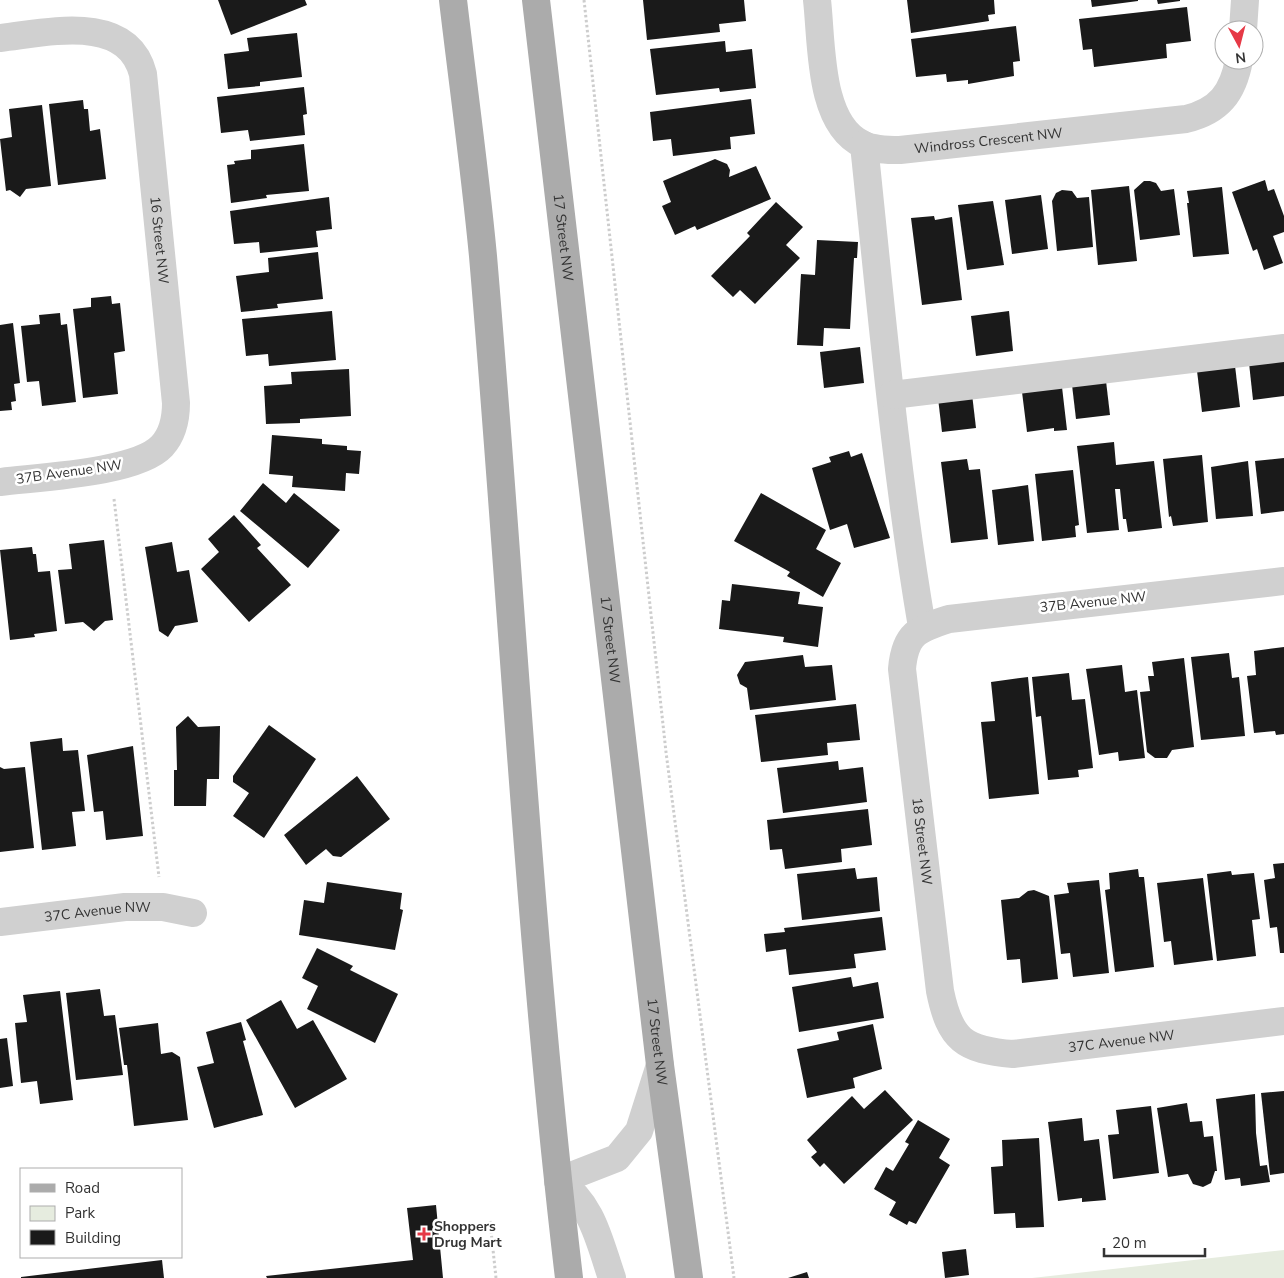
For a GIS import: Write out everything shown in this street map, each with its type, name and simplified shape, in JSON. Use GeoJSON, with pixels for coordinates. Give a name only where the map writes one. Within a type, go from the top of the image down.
{"type":"FeatureCollection","features":[{"type":"Feature","properties":{"kind":"main road"},"geometry":{"type":"LineString","coordinates":[[453,0],[482,252],[527,829],[558,1181],[569,1278]]}},
{"type":"Feature","properties":{"kind":"main road","name":"17 Street NW"},"geometry":{"type":"LineString","coordinates":[[536,0],[660,1065],[688,1278]]}},
{"type":"Feature","properties":{"kind":"street"},"geometry":{"type":"LineString","coordinates":[[817,0],[827,96],[835,116],[843,128],[864,145],[914,582],[915,634]]}},
{"type":"Feature","properties":{"kind":"street"},"geometry":{"type":"LineString","coordinates":[[1244,20],[1245,0]]}},
{"type":"Feature","properties":{"kind":"street","name":"16 Street NW"},"geometry":{"type":"LineString","coordinates":[[0,38],[88,30],[120,40],[140,60],[143,74],[176,403],[176,420],[163,446]]}},
{"type":"Feature","properties":{"kind":"street","name":"Windross Crescent NW"},"geometry":{"type":"LineString","coordinates":[[864,145],[900,150],[1186,119],[1205,114],[1217,105],[1236,79],[1237,70]]}},
{"type":"Feature","properties":{"kind":"street"},"geometry":{"type":"LineString","coordinates":[[892,394],[1284,348]]}},
{"type":"Feature","properties":{"kind":"street","name":"37B Avenue NW"},"geometry":{"type":"LineString","coordinates":[[0,482],[110,468],[139,462],[163,446]]}},
{"type":"Feature","properties":{"kind":"street","name":"37B Avenue NW"},"geometry":{"type":"LineString","coordinates":[[915,634],[949,619],[1284,581]]}},
{"type":"Feature","properties":{"kind":"street","name":"18 Street NW"},"geometry":{"type":"LineString","coordinates":[[915,634],[902,669],[904,693],[940,991],[950,1026],[961,1038]]}},
{"type":"Feature","properties":{"kind":"street","name":"37C Avenue NW"},"geometry":{"type":"LineString","coordinates":[[0,922],[125,907],[163,908],[193,913]]}},
{"type":"Feature","properties":{"kind":"street","name":"37C Avenue NW"},"geometry":{"type":"LineString","coordinates":[[961,1038],[974,1048],[1013,1054],[1284,1021]]}},
{"type":"Feature","properties":{"kind":"street"},"geometry":{"type":"LineString","coordinates":[[558,1181],[617,1158],[639,1131],[660,1065]]}},
{"type":"Feature","properties":{"kind":"street"},"geometry":{"type":"LineString","coordinates":[[558,1181],[570,1189],[588,1210],[612,1278]]}},
{"type":"Feature","properties":{"kind":"path"},"geometry":{"type":"LineString","coordinates":[[584,0],[666,752],[734,1278]]}},
{"type":"Feature","properties":{"kind":"path"},"geometry":{"type":"LineString","coordinates":[[110,468],[163,908]]}},
{"type":"Feature","properties":{"kind":"path"},"geometry":{"type":"LineString","coordinates":[[490,1221],[496,1278]]}},
{"type":"Feature","properties":{"kind":"green space"},"geometry":{"type":"Polygon","coordinates":[[[1284,1250],[1284,1278],[1032,1278],[1284,1250]]]}},
{"type":"Feature","properties":{"kind":"building"},"geometry":{"type":"Polygon","coordinates":[[[218,0],[305,0],[307,5],[231,35],[218,0]]]}},
{"type":"Feature","properties":{"kind":"building"},"geometry":{"type":"Polygon","coordinates":[[[643,0],[744,0],[746,21],[719,24],[720,32],[647,40],[643,0]]]}},
{"type":"Feature","properties":{"kind":"building"},"geometry":{"type":"Polygon","coordinates":[[[907,0],[994,0],[995,14],[988,15],[989,21],[911,33],[907,0]]]}},
{"type":"Feature","properties":{"kind":"building"},"geometry":{"type":"Polygon","coordinates":[[[1091,0],[1138,0],[1138,1],[1092,7],[1091,0]]]}},
{"type":"Feature","properties":{"kind":"building"},"geometry":{"type":"Polygon","coordinates":[[[1157,0],[1180,0],[1180,1],[1158,4],[1157,0]]]}},
{"type":"Feature","properties":{"kind":"building"},"geometry":{"type":"Polygon","coordinates":[[[1187,7],[1191,41],[1166,44],[1167,58],[1094,67],[1092,49],[1083,50],[1079,19],[1187,7]]]}},
{"type":"Feature","properties":{"kind":"building"},"geometry":{"type":"Polygon","coordinates":[[[1016,26],[1020,61],[1013,62],[1014,76],[968,84],[968,80],[947,82],[946,74],[916,77],[911,39],[1016,26]]]}},
{"type":"Feature","properties":{"kind":"building"},"geometry":{"type":"Polygon","coordinates":[[[297,33],[302,77],[260,82],[260,86],[228,89],[224,54],[249,51],[247,38],[297,33]]]}},
{"type":"Feature","properties":{"kind":"building"},"geometry":{"type":"Polygon","coordinates":[[[725,41],[726,52],[752,49],[756,88],[720,92],[719,88],[656,95],[650,49],[725,41]]]}},
{"type":"Feature","properties":{"kind":"building"},"geometry":{"type":"Polygon","coordinates":[[[304,87],[307,114],[303,115],[305,135],[250,141],[248,130],[221,133],[217,97],[304,87]]]}},
{"type":"Feature","properties":{"kind":"building"},"geometry":{"type":"Polygon","coordinates":[[[751,99],[755,134],[730,137],[731,149],[673,156],[671,139],[653,141],[650,112],[751,99]]]}},
{"type":"Feature","properties":{"kind":"building"},"geometry":{"type":"Polygon","coordinates":[[[83,100],[84,109],[88,109],[90,131],[100,129],[106,179],[58,185],[49,104],[83,100]]]}},
{"type":"Feature","properties":{"kind":"building"},"geometry":{"type":"Polygon","coordinates":[[[42,105],[51,186],[26,189],[20,197],[10,190],[6,191],[0,139],[12,137],[9,109],[42,105]]]}},
{"type":"Feature","properties":{"kind":"building"},"geometry":{"type":"Polygon","coordinates":[[[304,144],[309,191],[266,195],[267,198],[231,203],[227,165],[235,164],[234,161],[251,159],[251,150],[304,144]]]}},
{"type":"Feature","properties":{"kind":"building"},"geometry":{"type":"Polygon","coordinates":[[[715,159],[727,164],[730,170],[729,177],[756,166],[771,199],[697,230],[695,226],[675,235],[662,206],[671,202],[663,181],[715,159]]]}},
{"type":"Feature","properties":{"kind":"building"},"geometry":{"type":"Polygon","coordinates":[[[1265,180],[1268,191],[1274,189],[1284,216],[1284,232],[1273,236],[1283,263],[1264,270],[1257,249],[1253,251],[1232,192],[1265,180]]]}},
{"type":"Feature","properties":{"kind":"building"},"geometry":{"type":"Polygon","coordinates":[[[1144,181],[1156,183],[1161,191],[1174,189],[1180,235],[1140,240],[1134,190],[1144,181]]]}},
{"type":"Feature","properties":{"kind":"building"},"geometry":{"type":"Polygon","coordinates":[[[1129,186],[1137,261],[1098,265],[1091,190],[1129,186]]]}},
{"type":"Feature","properties":{"kind":"building"},"geometry":{"type":"Polygon","coordinates":[[[1222,187],[1229,254],[1193,257],[1187,191],[1222,187]]]}},
{"type":"Feature","properties":{"kind":"building"},"geometry":{"type":"Polygon","coordinates":[[[1062,190],[1072,191],[1077,198],[1089,197],[1093,247],[1057,251],[1052,201],[1056,193],[1062,190]]]}},
{"type":"Feature","properties":{"kind":"building"},"geometry":{"type":"Polygon","coordinates":[[[1041,195],[1048,249],[1012,254],[1005,200],[1041,195]]]}},
{"type":"Feature","properties":{"kind":"building"},"geometry":{"type":"Polygon","coordinates":[[[329,197],[332,229],[316,231],[318,247],[260,253],[259,242],[234,244],[230,211],[329,197]]]}},
{"type":"Feature","properties":{"kind":"building"},"geometry":{"type":"Polygon","coordinates":[[[993,201],[1004,265],[967,270],[958,205],[993,201]]]}},
{"type":"Feature","properties":{"kind":"building"},"geometry":{"type":"Polygon","coordinates":[[[776,202],[803,227],[786,245],[800,258],[755,304],[740,290],[733,297],[711,276],[750,236],[747,233],[776,202]]]}},
{"type":"Feature","properties":{"kind":"building"},"geometry":{"type":"Polygon","coordinates":[[[934,216],[935,220],[952,217],[962,300],[922,305],[911,218],[934,216]]]}},
{"type":"Feature","properties":{"kind":"building"},"geometry":{"type":"Polygon","coordinates":[[[817,240],[858,242],[857,258],[854,258],[850,329],[824,328],[823,346],[797,345],[801,274],[815,275],[817,240]]]}},
{"type":"Feature","properties":{"kind":"building"},"geometry":{"type":"Polygon","coordinates":[[[318,252],[323,299],[277,304],[278,308],[241,312],[236,276],[269,272],[268,258],[318,252]]]}},
{"type":"Feature","properties":{"kind":"building"},"geometry":{"type":"Polygon","coordinates":[[[111,296],[112,304],[120,303],[125,351],[114,353],[118,394],[83,398],[73,309],[91,307],[91,298],[111,296]]]}},
{"type":"Feature","properties":{"kind":"building"},"geometry":{"type":"Polygon","coordinates":[[[332,311],[336,360],[269,366],[268,354],[246,356],[242,319],[332,311]]]}},
{"type":"Feature","properties":{"kind":"building"},"geometry":{"type":"Polygon","coordinates":[[[1009,311],[1013,351],[976,356],[971,316],[1009,311]]]}},
{"type":"Feature","properties":{"kind":"building"},"geometry":{"type":"Polygon","coordinates":[[[60,313],[61,325],[67,324],[76,402],[42,406],[39,381],[27,382],[21,326],[40,324],[39,315],[60,313]]]}},
{"type":"Feature","properties":{"kind":"building"},"geometry":{"type":"Polygon","coordinates":[[[13,323],[20,383],[14,384],[16,401],[11,402],[12,410],[0,411],[0,325],[13,323]]]}},
{"type":"Feature","properties":{"kind":"building"},"geometry":{"type":"Polygon","coordinates":[[[860,347],[864,383],[824,388],[820,352],[860,347]]]}},
{"type":"Feature","properties":{"kind":"building"},"geometry":{"type":"Polygon","coordinates":[[[1284,358],[1284,396],[1253,400],[1249,363],[1284,358]]]}},
{"type":"Feature","properties":{"kind":"building"},"geometry":{"type":"Polygon","coordinates":[[[1235,366],[1240,407],[1202,412],[1197,371],[1235,366]]]}},
{"type":"Feature","properties":{"kind":"building"},"geometry":{"type":"Polygon","coordinates":[[[349,369],[351,416],[300,419],[300,423],[266,424],[264,386],[292,384],[291,372],[349,369]]]}},
{"type":"Feature","properties":{"kind":"building"},"geometry":{"type":"Polygon","coordinates":[[[1106,381],[1110,415],[1076,419],[1072,385],[1106,381]]]}},
{"type":"Feature","properties":{"kind":"building"},"geometry":{"type":"Polygon","coordinates":[[[1062,387],[1067,430],[1054,431],[1054,428],[1027,432],[1022,392],[1062,387]]]}},
{"type":"Feature","properties":{"kind":"building"},"geometry":{"type":"Polygon","coordinates":[[[972,394],[976,428],[942,432],[938,398],[972,394]]]}},
{"type":"Feature","properties":{"kind":"building"},"geometry":{"type":"Polygon","coordinates":[[[272,435],[322,439],[322,444],[347,446],[347,450],[361,451],[359,474],[346,473],[345,491],[292,487],[293,476],[269,474],[272,435]]]}},
{"type":"Feature","properties":{"kind":"building"},"geometry":{"type":"Polygon","coordinates":[[[1114,442],[1116,465],[1154,461],[1162,528],[1128,532],[1126,519],[1123,519],[1120,489],[1115,489],[1119,530],[1087,533],[1077,446],[1114,442]]]}},
{"type":"Feature","properties":{"kind":"building"},"geometry":{"type":"Polygon","coordinates":[[[849,451],[851,457],[862,453],[890,538],[854,548],[847,524],[830,530],[812,468],[831,462],[829,457],[849,451]]]}},
{"type":"Feature","properties":{"kind":"building"},"geometry":{"type":"Polygon","coordinates":[[[1202,455],[1208,522],[1173,526],[1171,516],[1169,517],[1163,459],[1202,455]]]}},
{"type":"Feature","properties":{"kind":"building"},"geometry":{"type":"Polygon","coordinates":[[[1284,458],[1284,511],[1261,514],[1255,461],[1284,458]]]}},
{"type":"Feature","properties":{"kind":"building"},"geometry":{"type":"Polygon","coordinates":[[[967,459],[969,470],[980,469],[988,539],[951,543],[941,462],[967,459]]]}},
{"type":"Feature","properties":{"kind":"building"},"geometry":{"type":"Polygon","coordinates":[[[1248,461],[1253,516],[1216,519],[1211,467],[1248,461]]]}},
{"type":"Feature","properties":{"kind":"building"},"geometry":{"type":"Polygon","coordinates":[[[1073,470],[1079,525],[1075,526],[1076,537],[1042,541],[1035,474],[1073,470]]]}},
{"type":"Feature","properties":{"kind":"building"},"geometry":{"type":"Polygon","coordinates":[[[263,483],[286,503],[294,493],[340,530],[308,568],[240,511],[263,483]]]}},
{"type":"Feature","properties":{"kind":"building"},"geometry":{"type":"Polygon","coordinates":[[[1028,485],[1034,541],[998,545],[992,490],[1028,485]]]}},
{"type":"Feature","properties":{"kind":"building"},"geometry":{"type":"Polygon","coordinates":[[[761,493],[826,530],[816,549],[841,563],[823,597],[787,576],[790,572],[734,541],[761,493]]]}},
{"type":"Feature","properties":{"kind":"building"},"geometry":{"type":"Polygon","coordinates":[[[234,515],[261,545],[257,548],[291,585],[249,622],[201,569],[219,552],[208,539],[234,515]]]}},
{"type":"Feature","properties":{"kind":"building"},"geometry":{"type":"Polygon","coordinates":[[[104,540],[113,620],[105,621],[94,631],[83,622],[65,624],[58,570],[72,569],[69,544],[104,540]]]}},
{"type":"Feature","properties":{"kind":"building"},"geometry":{"type":"Polygon","coordinates":[[[172,542],[177,572],[189,570],[198,622],[175,626],[168,637],[159,631],[145,547],[172,542]]]}},
{"type":"Feature","properties":{"kind":"building"},"geometry":{"type":"Polygon","coordinates":[[[32,547],[33,554],[36,554],[38,572],[50,571],[57,631],[34,634],[35,637],[10,640],[0,550],[32,547]]]}},
{"type":"Feature","properties":{"kind":"building"},"geometry":{"type":"Polygon","coordinates":[[[732,584],[800,592],[798,604],[823,607],[818,647],[783,642],[784,637],[719,629],[722,600],[730,601],[732,584]]]}},
{"type":"Feature","properties":{"kind":"building"},"geometry":{"type":"Polygon","coordinates":[[[1284,647],[1284,734],[1276,735],[1275,731],[1254,733],[1247,676],[1256,675],[1254,651],[1284,647]]]}},
{"type":"Feature","properties":{"kind":"building"},"geometry":{"type":"Polygon","coordinates":[[[1229,653],[1232,678],[1239,677],[1245,736],[1201,740],[1191,657],[1229,653]]]}},
{"type":"Feature","properties":{"kind":"building"},"geometry":{"type":"Polygon","coordinates":[[[803,655],[805,667],[832,665],[836,700],[750,710],[747,688],[740,684],[737,675],[745,662],[803,655]]]}},
{"type":"Feature","properties":{"kind":"building"},"geometry":{"type":"Polygon","coordinates":[[[1184,658],[1194,747],[1172,750],[1167,758],[1155,758],[1147,752],[1140,692],[1150,691],[1148,676],[1154,676],[1152,662],[1184,658]]]}},
{"type":"Feature","properties":{"kind":"building"},"geometry":{"type":"Polygon","coordinates":[[[1122,665],[1125,692],[1137,690],[1145,758],[1119,761],[1118,752],[1099,755],[1086,669],[1122,665]]]}},
{"type":"Feature","properties":{"kind":"building"},"geometry":{"type":"Polygon","coordinates":[[[1069,673],[1072,700],[1085,699],[1093,768],[1078,770],[1079,777],[1048,780],[1041,716],[1036,717],[1032,677],[1069,673]]]}},
{"type":"Feature","properties":{"kind":"building"},"geometry":{"type":"Polygon","coordinates":[[[1028,677],[1039,794],[989,799],[981,722],[995,721],[991,682],[1028,677]]]}},
{"type":"Feature","properties":{"kind":"building"},"geometry":{"type":"Polygon","coordinates":[[[856,704],[860,740],[827,743],[828,755],[761,762],[755,715],[856,704]]]}},
{"type":"Feature","properties":{"kind":"building"},"geometry":{"type":"Polygon","coordinates":[[[188,716],[198,727],[220,726],[219,779],[207,779],[206,806],[174,806],[174,770],[177,770],[176,727],[188,716]]]}},
{"type":"Feature","properties":{"kind":"building"},"geometry":{"type":"Polygon","coordinates":[[[269,725],[316,759],[264,838],[233,816],[249,793],[233,782],[233,776],[269,725]]]}},
{"type":"Feature","properties":{"kind":"building"},"geometry":{"type":"Polygon","coordinates":[[[62,738],[63,751],[78,750],[85,811],[72,812],[76,846],[42,850],[30,742],[62,738]]]}},
{"type":"Feature","properties":{"kind":"building"},"geometry":{"type":"Polygon","coordinates":[[[133,746],[143,836],[106,840],[103,811],[94,812],[87,755],[133,746]]]}},
{"type":"Feature","properties":{"kind":"building"},"geometry":{"type":"Polygon","coordinates":[[[838,761],[839,770],[863,767],[867,802],[783,813],[777,768],[838,761]]]}},
{"type":"Feature","properties":{"kind":"building"},"geometry":{"type":"Polygon","coordinates":[[[0,767],[4,769],[25,767],[34,848],[0,852],[0,767]]]}},
{"type":"Feature","properties":{"kind":"building"},"geometry":{"type":"Polygon","coordinates":[[[357,776],[390,819],[341,857],[333,856],[326,849],[306,865],[284,835],[357,776]]]}},
{"type":"Feature","properties":{"kind":"building"},"geometry":{"type":"Polygon","coordinates":[[[868,809],[872,845],[841,849],[842,862],[785,869],[782,849],[770,850],[767,820],[868,809]]]}},
{"type":"Feature","properties":{"kind":"building"},"geometry":{"type":"Polygon","coordinates":[[[1284,863],[1284,953],[1280,953],[1277,927],[1270,928],[1264,880],[1275,878],[1273,864],[1284,863]]]}},
{"type":"Feature","properties":{"kind":"building"},"geometry":{"type":"Polygon","coordinates":[[[855,868],[857,879],[877,877],[880,911],[802,920],[797,874],[855,868]]]}},
{"type":"Feature","properties":{"kind":"building"},"geometry":{"type":"Polygon","coordinates":[[[1138,869],[1139,877],[1144,877],[1154,967],[1115,972],[1105,890],[1110,889],[1109,873],[1138,869]]]}},
{"type":"Feature","properties":{"kind":"building"},"geometry":{"type":"Polygon","coordinates":[[[1231,871],[1232,875],[1254,873],[1260,919],[1252,920],[1256,956],[1217,961],[1207,874],[1231,871]]]}},
{"type":"Feature","properties":{"kind":"building"},"geometry":{"type":"Polygon","coordinates":[[[1203,878],[1213,960],[1174,965],[1171,941],[1164,942],[1157,883],[1203,878]]]}},
{"type":"Feature","properties":{"kind":"building"},"geometry":{"type":"Polygon","coordinates":[[[1099,880],[1109,973],[1073,977],[1070,953],[1061,954],[1054,895],[1069,893],[1067,883],[1099,880]]]}},
{"type":"Feature","properties":{"kind":"building"},"geometry":{"type":"Polygon","coordinates":[[[327,882],[402,893],[400,909],[403,910],[395,950],[299,935],[304,900],[324,903],[327,882]]]}},
{"type":"Feature","properties":{"kind":"building"},"geometry":{"type":"Polygon","coordinates":[[[1034,890],[1049,896],[1058,979],[1022,983],[1020,959],[1007,960],[1001,900],[1019,898],[1028,891],[1034,890]]]}},
{"type":"Feature","properties":{"kind":"building"},"geometry":{"type":"Polygon","coordinates":[[[882,917],[886,950],[854,954],[856,968],[789,975],[786,949],[766,952],[764,934],[785,932],[784,928],[882,917]]]}},
{"type":"Feature","properties":{"kind":"building"},"geometry":{"type":"Polygon","coordinates":[[[317,948],[353,966],[350,970],[398,994],[375,1043],[307,1009],[318,986],[302,978],[317,948]]]}},
{"type":"Feature","properties":{"kind":"building"},"geometry":{"type":"Polygon","coordinates":[[[851,977],[853,987],[878,982],[884,1018],[799,1032],[792,987],[851,977]]]}},
{"type":"Feature","properties":{"kind":"building"},"geometry":{"type":"Polygon","coordinates":[[[100,989],[104,1016],[115,1015],[123,1075],[76,1080],[66,993],[100,989]]]}},
{"type":"Feature","properties":{"kind":"building"},"geometry":{"type":"Polygon","coordinates":[[[60,991],[73,1100],[40,1104],[37,1081],[21,1083],[15,1023],[27,1022],[23,995],[60,991]]]}},
{"type":"Feature","properties":{"kind":"building"},"geometry":{"type":"Polygon","coordinates":[[[281,1000],[297,1029],[313,1020],[347,1079],[295,1108],[246,1020],[281,1000]]]}},
{"type":"Feature","properties":{"kind":"building"},"geometry":{"type":"Polygon","coordinates":[[[241,1022],[246,1040],[243,1041],[263,1115],[214,1128],[197,1067],[214,1063],[206,1032],[241,1022]]]}},
{"type":"Feature","properties":{"kind":"building"},"geometry":{"type":"Polygon","coordinates":[[[158,1023],[161,1054],[172,1052],[180,1057],[188,1120],[134,1126],[127,1065],[124,1065],[119,1028],[158,1023]]]}},
{"type":"Feature","properties":{"kind":"building"},"geometry":{"type":"Polygon","coordinates":[[[873,1024],[882,1069],[853,1078],[855,1088],[807,1098],[797,1049],[839,1040],[837,1032],[873,1024]]]}},
{"type":"Feature","properties":{"kind":"building"},"geometry":{"type":"Polygon","coordinates":[[[7,1038],[13,1086],[0,1088],[0,1039],[7,1038]]]}},
{"type":"Feature","properties":{"kind":"building"},"geometry":{"type":"Polygon","coordinates":[[[885,1090],[913,1120],[844,1184],[824,1163],[820,1167],[811,1157],[817,1152],[807,1140],[852,1096],[864,1109],[885,1090]]]}},
{"type":"Feature","properties":{"kind":"building"},"geometry":{"type":"Polygon","coordinates":[[[1284,1091],[1284,1173],[1270,1175],[1261,1093],[1284,1091]]]}},
{"type":"Feature","properties":{"kind":"building"},"geometry":{"type":"Polygon","coordinates":[[[1255,1094],[1256,1133],[1260,1166],[1267,1165],[1270,1182],[1241,1186],[1240,1178],[1225,1180],[1216,1099],[1255,1094]]]}},
{"type":"Feature","properties":{"kind":"building"},"geometry":{"type":"Polygon","coordinates":[[[1187,1103],[1190,1122],[1202,1121],[1204,1137],[1213,1136],[1217,1171],[1215,1171],[1211,1183],[1203,1187],[1193,1184],[1188,1174],[1168,1177],[1157,1108],[1187,1103]]]}},
{"type":"Feature","properties":{"kind":"building"},"geometry":{"type":"Polygon","coordinates":[[[1151,1106],[1159,1173],[1113,1179],[1108,1135],[1119,1134],[1116,1110],[1151,1106]]]}},
{"type":"Feature","properties":{"kind":"building"},"geometry":{"type":"Polygon","coordinates":[[[1082,1118],[1084,1141],[1099,1139],[1106,1200],[1082,1202],[1082,1198],[1058,1201],[1048,1122],[1082,1118]]]}},
{"type":"Feature","properties":{"kind":"building"},"geometry":{"type":"Polygon","coordinates":[[[918,1120],[950,1139],[939,1158],[950,1165],[916,1224],[909,1221],[907,1225],[889,1215],[896,1202],[874,1189],[886,1167],[893,1171],[909,1144],[905,1142],[918,1120]]]}},
{"type":"Feature","properties":{"kind":"building"},"geometry":{"type":"Polygon","coordinates":[[[1039,1138],[1044,1227],[1016,1228],[1015,1213],[994,1214],[991,1167],[1003,1166],[1002,1140],[1039,1138]]]}},
{"type":"Feature","properties":{"kind":"building","name":"Shoppers Drug Mart"},"geometry":{"type":"Polygon","coordinates":[[[436,1205],[443,1278],[267,1278],[266,1276],[413,1260],[407,1208],[436,1205]]]}},
{"type":"Feature","properties":{"kind":"building"},"geometry":{"type":"Polygon","coordinates":[[[966,1249],[969,1275],[945,1278],[942,1252],[966,1249]]]}},
{"type":"Feature","properties":{"kind":"building"},"geometry":{"type":"Polygon","coordinates":[[[162,1260],[164,1278],[21,1278],[21,1277],[162,1260]]]}},
{"type":"Feature","properties":{"kind":"building"},"geometry":{"type":"Polygon","coordinates":[[[807,1272],[809,1278],[788,1278],[807,1272]]]}},
{"type":"Feature","properties":{"kind":"place","name":"Shoppers Drug Mart"},"geometry":{"type":"Point","coordinates":[424,1234]}}]}
